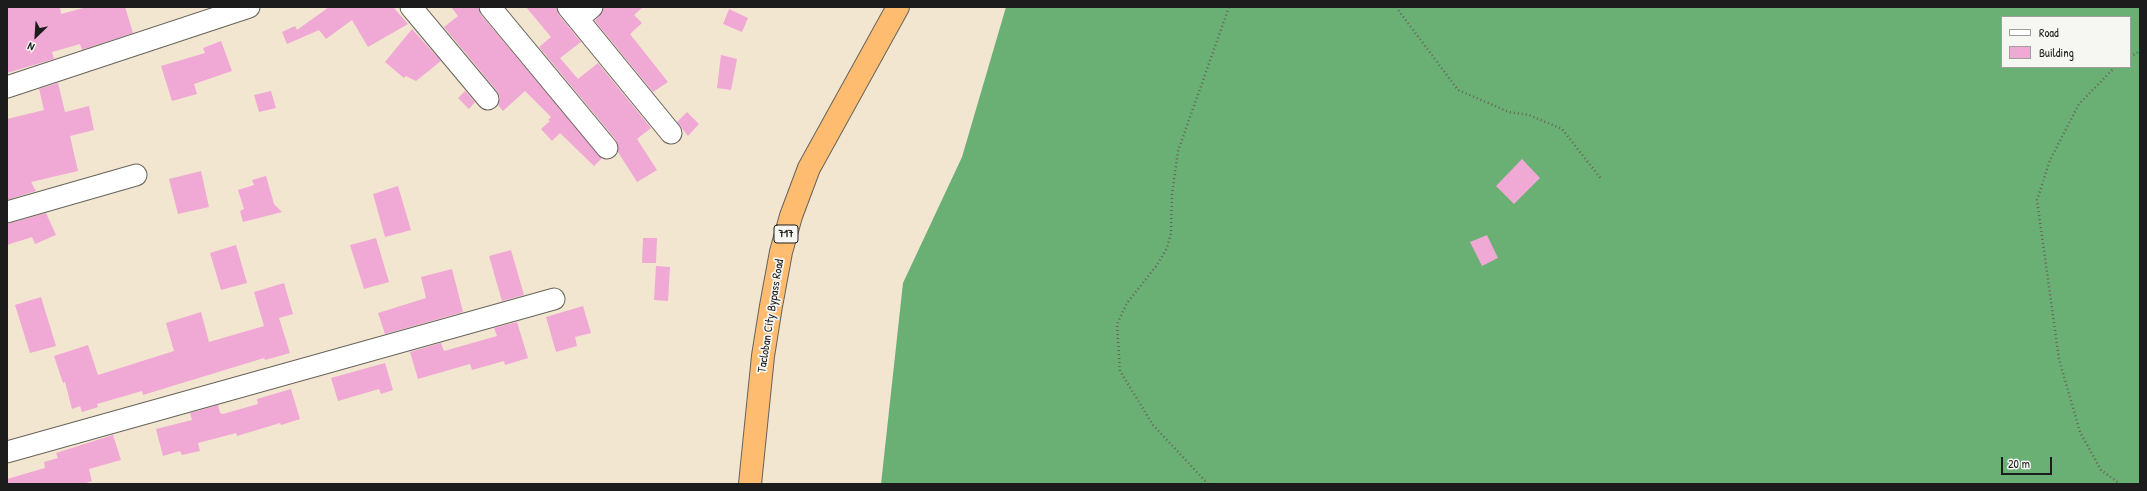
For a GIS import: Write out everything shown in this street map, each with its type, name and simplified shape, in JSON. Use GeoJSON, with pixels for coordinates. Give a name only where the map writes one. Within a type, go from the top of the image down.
{"type":"FeatureCollection","features":[{"type":"Feature","properties":{"kind":"highway","name":"Tacloban City Bypass Road"},"geometry":{"type":"LineString","coordinates":[[750,484],[768,320],[781,252],[791,216],[809,168],[898,7]]}},
{"type":"Feature","properties":{"kind":"street"},"geometry":{"type":"LineString","coordinates":[[7,87],[249,7]]}},
{"type":"Feature","properties":{"kind":"street"},"geometry":{"type":"LineString","coordinates":[[411,7],[488,99]]}},
{"type":"Feature","properties":{"kind":"street"},"geometry":{"type":"LineString","coordinates":[[490,7],[607,148]]}},
{"type":"Feature","properties":{"kind":"street"},"geometry":{"type":"LineString","coordinates":[[579,11],[671,133]]}},
{"type":"Feature","properties":{"kind":"street"},"geometry":{"type":"LineString","coordinates":[[7,212],[136,175]]}},
{"type":"Feature","properties":{"kind":"street"},"geometry":{"type":"LineString","coordinates":[[7,452],[554,299]]}},
{"type":"Feature","properties":{"kind":"path"},"geometry":{"type":"LineString","coordinates":[[1208,484],[1153,425],[1120,371],[1117,324],[1127,303],[1157,265],[1167,248],[1171,233],[1172,194],[1178,151],[1229,7]]}},
{"type":"Feature","properties":{"kind":"path"},"geometry":{"type":"LineString","coordinates":[[1396,7],[1458,90],[1509,112],[1529,115],[1562,129],[1602,180]]}},
{"type":"Feature","properties":{"kind":"path"},"geometry":{"type":"LineString","coordinates":[[2131,56],[2140,51]]}},
{"type":"Feature","properties":{"kind":"path"},"geometry":{"type":"LineString","coordinates":[[2114,68],[2079,104],[2050,160],[2036,200],[2059,359],[2065,381],[2084,438],[2101,470],[2120,484]]}},
{"type":"Feature","properties":{"kind":"green space"},"geometry":{"type":"Polygon","coordinates":[[[1006,7],[2140,7],[2140,484],[881,484],[903,283],[962,157],[1006,7]]]}},
{"type":"Feature","properties":{"kind":"building"},"geometry":{"type":"Polygon","coordinates":[[[7,7],[60,7],[61,14],[87,7],[125,7],[133,33],[82,50],[80,44],[52,52],[54,59],[7,73],[7,7]]]}},
{"type":"Feature","properties":{"kind":"building"},"geometry":{"type":"Polygon","coordinates":[[[329,7],[393,7],[408,24],[368,47],[352,20],[326,39],[319,30],[287,44],[282,32],[295,26],[297,30],[329,7]]]}},
{"type":"Feature","properties":{"kind":"building"},"geometry":{"type":"Polygon","coordinates":[[[451,7],[478,7],[481,15],[602,158],[594,166],[560,133],[552,141],[541,129],[550,121],[548,120],[551,117],[525,91],[503,111],[498,105],[500,97],[497,91],[444,27],[458,16],[451,7]]]}},
{"type":"Feature","properties":{"kind":"building"},"geometry":{"type":"Polygon","coordinates":[[[526,7],[556,7],[559,15],[581,42],[560,58],[578,79],[598,63],[651,128],[637,139],[657,170],[637,182],[618,152],[616,140],[539,47],[551,37],[526,7]]]}},
{"type":"Feature","properties":{"kind":"building"},"geometry":{"type":"Polygon","coordinates":[[[604,7],[643,7],[634,15],[642,23],[630,34],[668,82],[653,92],[595,21],[603,11],[604,7]]]}},
{"type":"Feature","properties":{"kind":"building"},"geometry":{"type":"Polygon","coordinates":[[[729,9],[748,18],[742,32],[723,24],[729,9]]]}},
{"type":"Feature","properties":{"kind":"building"},"geometry":{"type":"Polygon","coordinates":[[[412,29],[441,61],[416,81],[406,76],[404,78],[385,62],[412,29]]]}},
{"type":"Feature","properties":{"kind":"building"},"geometry":{"type":"Polygon","coordinates":[[[221,41],[232,71],[194,84],[197,94],[172,101],[161,66],[205,53],[203,48],[221,41]]]}},
{"type":"Feature","properties":{"kind":"building"},"geometry":{"type":"Polygon","coordinates":[[[721,55],[737,59],[731,90],[717,88],[721,55]]]}},
{"type":"Feature","properties":{"kind":"building"},"geometry":{"type":"Polygon","coordinates":[[[58,83],[65,112],[89,106],[94,130],[70,136],[78,171],[31,182],[36,191],[7,200],[7,119],[44,110],[39,89],[58,83]]]}},
{"type":"Feature","properties":{"kind":"building"},"geometry":{"type":"Polygon","coordinates":[[[271,91],[276,108],[259,112],[254,95],[271,91]]]}},
{"type":"Feature","properties":{"kind":"building"},"geometry":{"type":"Polygon","coordinates":[[[465,91],[475,102],[469,109],[458,98],[465,91]]]}},
{"type":"Feature","properties":{"kind":"building"},"geometry":{"type":"Polygon","coordinates":[[[687,112],[699,124],[688,136],[677,122],[687,112]]]}},
{"type":"Feature","properties":{"kind":"building"},"geometry":{"type":"Polygon","coordinates":[[[1522,159],[1540,178],[1514,204],[1496,186],[1522,159]]]}},
{"type":"Feature","properties":{"kind":"building"},"geometry":{"type":"Polygon","coordinates":[[[201,171],[209,207],[178,214],[169,179],[201,171]]]}},
{"type":"Feature","properties":{"kind":"building"},"geometry":{"type":"Polygon","coordinates":[[[266,176],[274,204],[282,212],[243,222],[240,211],[244,209],[238,190],[254,185],[252,180],[266,176]]]}},
{"type":"Feature","properties":{"kind":"building"},"geometry":{"type":"Polygon","coordinates":[[[398,186],[411,230],[385,237],[373,194],[398,186]]]}},
{"type":"Feature","properties":{"kind":"building"},"geometry":{"type":"Polygon","coordinates":[[[46,213],[56,235],[35,244],[32,237],[7,245],[7,224],[46,213]]]}},
{"type":"Feature","properties":{"kind":"building"},"geometry":{"type":"Polygon","coordinates":[[[1487,235],[1498,258],[1482,266],[1470,242],[1487,235]]]}},
{"type":"Feature","properties":{"kind":"building"},"geometry":{"type":"Polygon","coordinates":[[[376,238],[389,282],[364,289],[350,245],[376,238]]]}},
{"type":"Feature","properties":{"kind":"building"},"geometry":{"type":"Polygon","coordinates":[[[643,238],[657,238],[656,263],[642,263],[643,238]]]}},
{"type":"Feature","properties":{"kind":"building"},"geometry":{"type":"Polygon","coordinates":[[[236,245],[247,283],[221,290],[210,253],[236,245]]]}},
{"type":"Feature","properties":{"kind":"building"},"geometry":{"type":"Polygon","coordinates":[[[511,250],[524,295],[502,301],[489,256],[511,250]]]}},
{"type":"Feature","properties":{"kind":"building"},"geometry":{"type":"Polygon","coordinates":[[[656,266],[670,267],[668,301],[654,300],[656,266]]]}},
{"type":"Feature","properties":{"kind":"building"},"geometry":{"type":"Polygon","coordinates":[[[452,269],[463,312],[385,334],[378,313],[426,298],[421,277],[452,269]]]}},
{"type":"Feature","properties":{"kind":"building"},"geometry":{"type":"Polygon","coordinates":[[[284,283],[293,314],[279,318],[290,353],[265,360],[264,358],[143,395],[142,391],[97,404],[98,407],[82,412],[80,406],[72,409],[65,382],[63,383],[54,356],[88,345],[98,375],[174,351],[166,323],[201,312],[209,342],[264,326],[254,292],[284,283]]]}},
{"type":"Feature","properties":{"kind":"building"},"geometry":{"type":"Polygon","coordinates":[[[41,297],[56,346],[30,353],[15,305],[41,297]]]}},
{"type":"Feature","properties":{"kind":"building"},"geometry":{"type":"Polygon","coordinates":[[[583,306],[591,333],[575,337],[577,346],[556,352],[546,317],[583,306]]]}},
{"type":"Feature","properties":{"kind":"building"},"geometry":{"type":"Polygon","coordinates":[[[517,322],[528,358],[505,365],[504,361],[472,370],[470,364],[418,379],[410,352],[441,343],[444,351],[497,336],[494,328],[517,322]]]}},
{"type":"Feature","properties":{"kind":"building"},"geometry":{"type":"Polygon","coordinates":[[[385,363],[393,390],[381,394],[379,389],[338,401],[331,378],[385,363]]]}},
{"type":"Feature","properties":{"kind":"building"},"geometry":{"type":"Polygon","coordinates":[[[291,389],[300,419],[281,425],[280,423],[237,436],[236,433],[198,443],[200,451],[182,455],[180,451],[163,456],[156,429],[192,420],[190,413],[218,405],[220,413],[223,414],[258,404],[257,399],[291,389]]]}},
{"type":"Feature","properties":{"kind":"building"},"geometry":{"type":"Polygon","coordinates":[[[113,435],[121,460],[89,469],[92,481],[83,484],[7,484],[7,479],[45,468],[44,462],[58,458],[56,453],[113,435]]]}}]}
